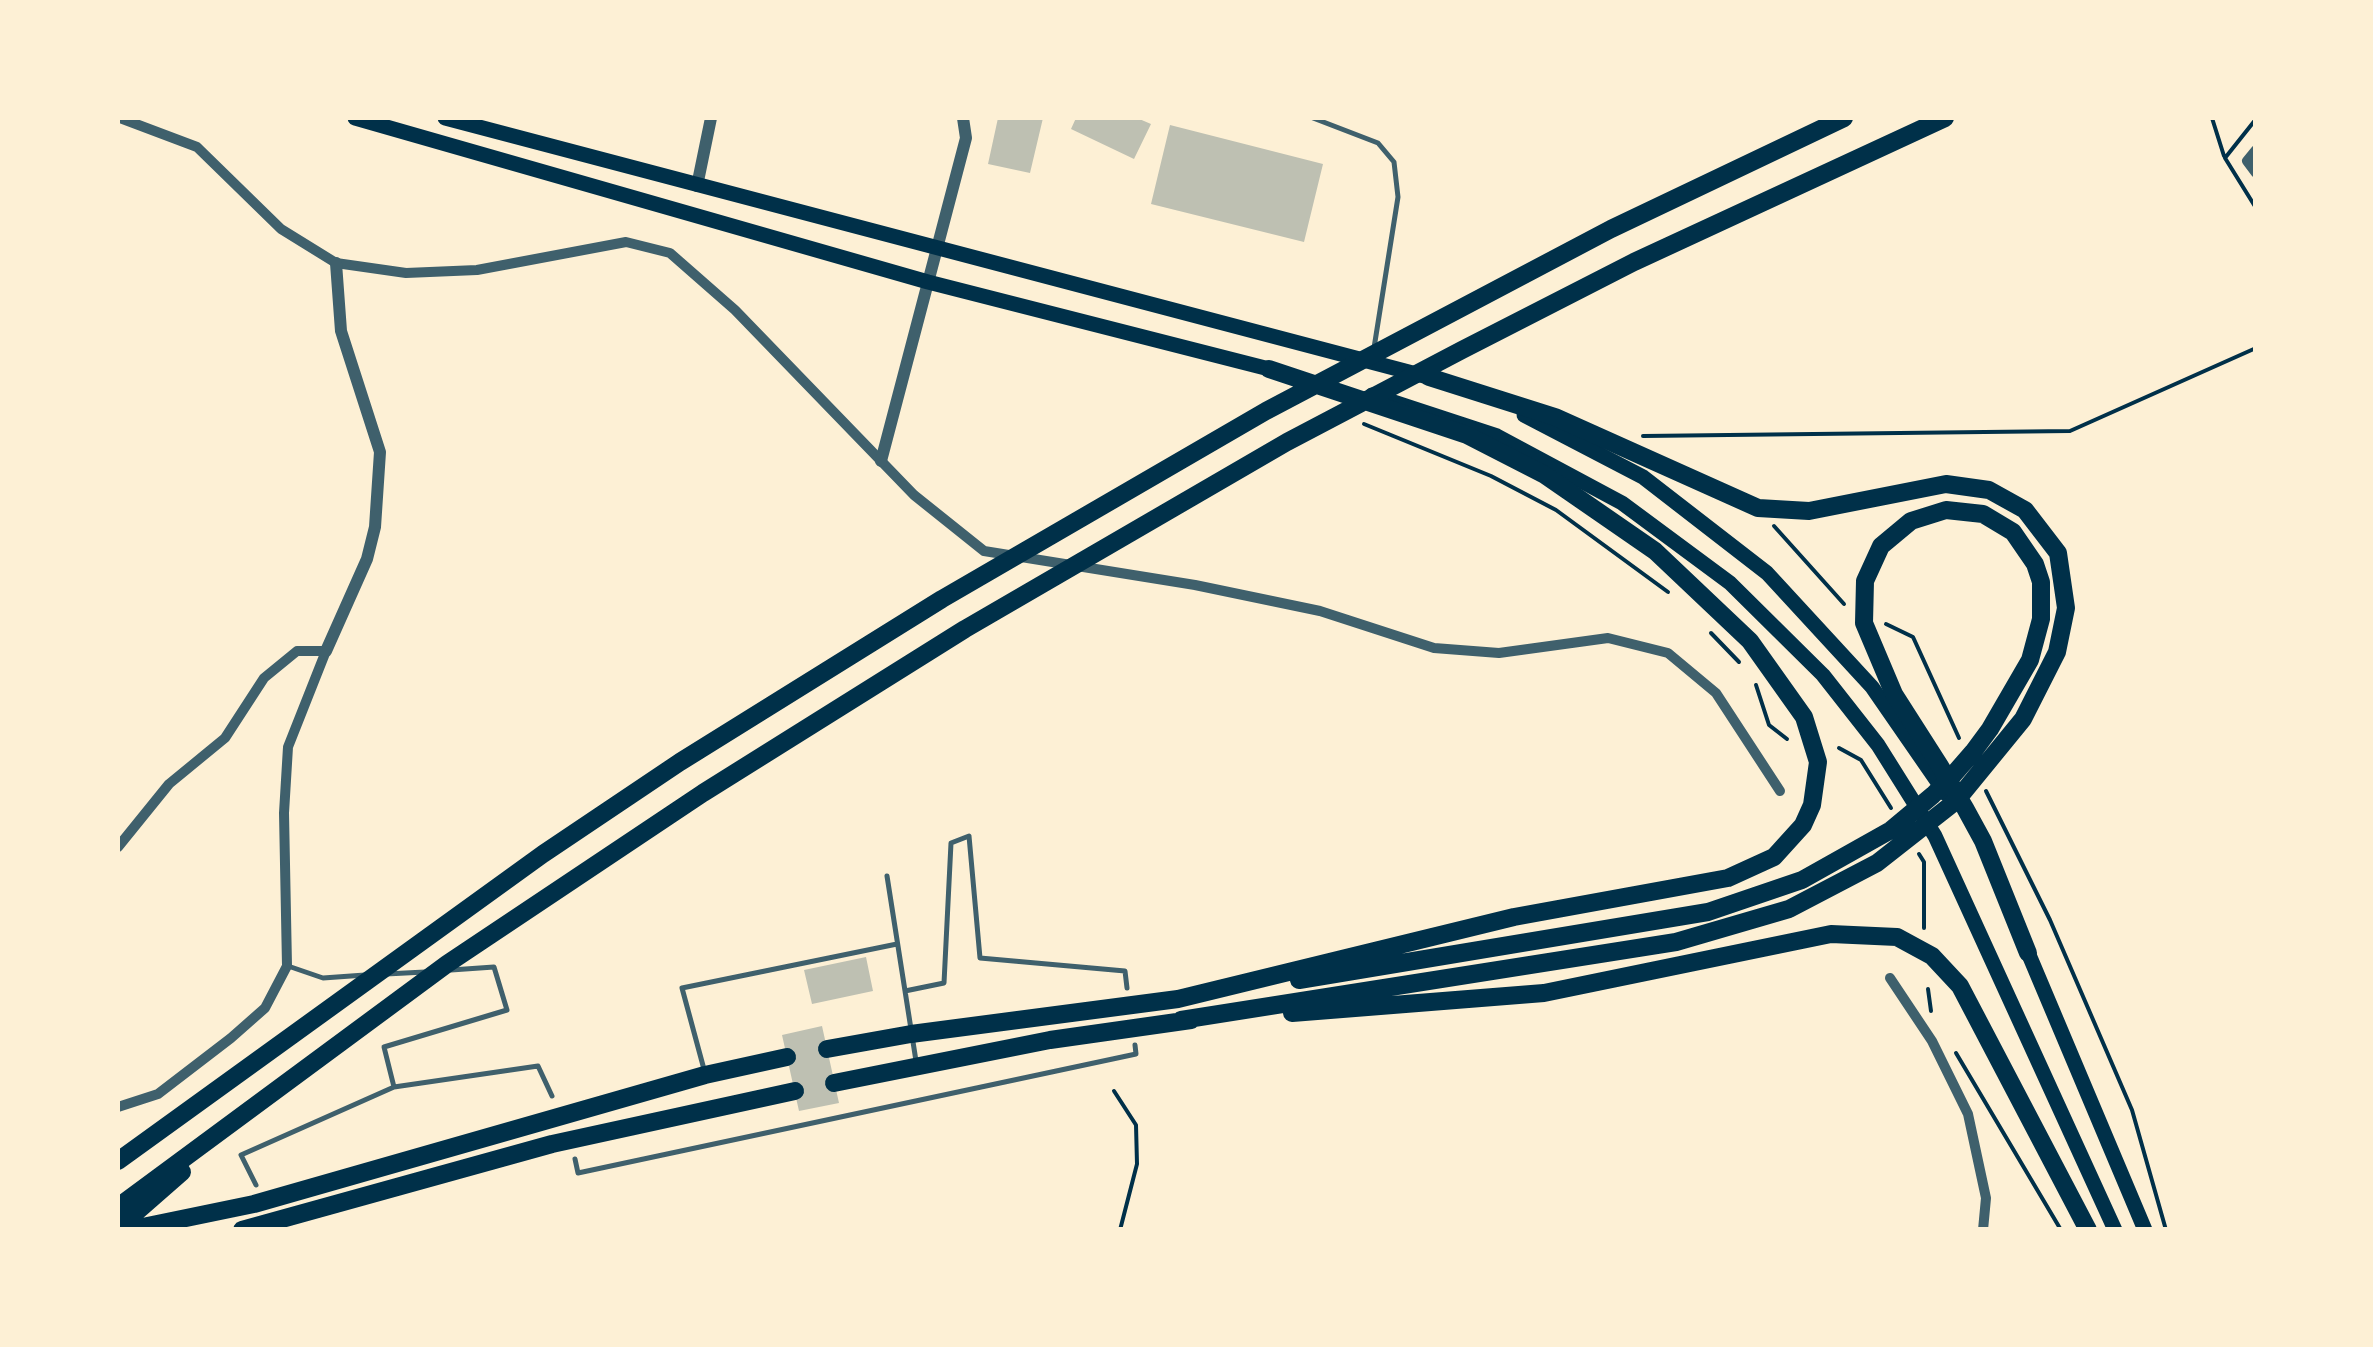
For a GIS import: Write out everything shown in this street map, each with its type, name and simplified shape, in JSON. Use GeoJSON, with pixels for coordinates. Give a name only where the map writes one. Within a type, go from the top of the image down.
{"type":"FeatureCollection","features":[{"type":"Feature","properties":{"kind":"highway"},"geometry":{"type":"LineString","coordinates":[[356,118],[928,282],[1409,406],[1540,456],[1660,528],[1783,632],[1850,709],[1934,836],[2115,1230]]}},
{"type":"Feature","properties":{"kind":"highway"},"geometry":{"type":"LineString","coordinates":[[445,118],[938,249],[995,259],[1429,377],[1555,417],[1758,508],[1809,511],[1946,484],[1989,490],[2025,510],[2058,553],[2066,590],[2064,630],[2038,693],[1984,780],[1905,844],[1819,896],[1718,932],[1181,1020],[834,1083]]}},
{"type":"Feature","properties":{"kind":"highway"},"geometry":{"type":"LineString","coordinates":[[118,1161],[543,854],[804,683],[1266,411],[1611,229],[1844,118]]}},
{"type":"Feature","properties":{"kind":"highway"},"geometry":{"type":"LineString","coordinates":[[118,1207],[316,1058],[586,871],[826,714],[1287,442],[1634,262],[1945,118]]}},
{"type":"Feature","properties":{"kind":"highway"},"geometry":{"type":"LineString","coordinates":[[1178,999],[1514,917],[1728,878],[1774,858],[1790,842],[1812,805],[1817,782],[1813,738],[1776,672],[1701,592],[1630,532],[1545,475],[1467,435],[1269,369]]}},
{"type":"Feature","properties":{"kind":"highway"},"geometry":{"type":"LineString","coordinates":[[1429,377],[1546,424],[1596,449],[1685,507],[1766,572],[1839,648],[1905,730],[1963,820],[2028,952]]}},
{"type":"Feature","properties":{"kind":"highway"},"geometry":{"type":"LineString","coordinates":[[826,1050],[911,1034],[1178,999],[1538,943],[1708,912],[1802,880],[1891,830],[1933,795],[1966,746],[2006,706],[2030,660],[2041,618],[2041,582],[2035,564],[2013,532],[1983,514],[1946,510],[1911,520],[1881,546],[1865,581],[1864,623],[1894,694],[1982,841],[2145,1230]]}},
{"type":"Feature","properties":{"kind":"highway"},"geometry":{"type":"LineString","coordinates":[[1181,1020],[1544,993],[1831,934],[1897,937],[1932,956],[1960,986],[2088,1230]]}},
{"type":"Feature","properties":{"kind":"highway"},"geometry":{"type":"LineString","coordinates":[[128,1230],[322,1186],[706,1075],[788,1057]]}},
{"type":"Feature","properties":{"kind":"highway"},"geometry":{"type":"LineString","coordinates":[[118,1228],[316,1058]]}},
{"type":"Feature","properties":{"kind":"highway"},"geometry":{"type":"LineString","coordinates":[[242,1230],[552,1144],[795,1091]]}},
{"type":"Feature","properties":{"kind":"street"},"geometry":{"type":"LineString","coordinates":[[120,118],[197,147],[281,229],[336,263],[406,273],[477,270],[626,242],[670,252],[735,310],[880,461],[984,551],[1284,604],[1434,648],[1498,654],[1608,638],[1668,653],[1716,693],[1780,791]]}},
{"type":"Feature","properties":{"kind":"street"},"geometry":{"type":"LineString","coordinates":[[697,186],[711,118]]}},
{"type":"Feature","properties":{"kind":"street"},"geometry":{"type":"LineString","coordinates":[[880,461],[966,138],[963,118]]}},
{"type":"Feature","properties":{"kind":"street"},"geometry":{"type":"LineString","coordinates":[[2256,150],[2247,160],[2256,173]]}},
{"type":"Feature","properties":{"kind":"street"},"geometry":{"type":"LineString","coordinates":[[118,1107],[158,1094],[231,1038],[264,1008],[287,966],[284,813],[288,747],[367,559],[375,527],[380,452],[341,331],[336,263]]}},
{"type":"Feature","properties":{"kind":"street"},"geometry":{"type":"LineString","coordinates":[[118,848],[169,784],[225,738],[264,678],[297,652],[326,652]]}},
{"type":"Feature","properties":{"kind":"street"},"geometry":{"type":"LineString","coordinates":[[1890,978],[1932,1041],[1968,1114],[1986,1198],[1982,1230]]}},
{"type":"Feature","properties":{"kind":"lane"},"geometry":{"type":"LineString","coordinates":[[1313,118],[1378,143],[1394,162],[1398,197],[1371,361]]}},
{"type":"Feature","properties":{"kind":"lane"},"geometry":{"type":"LineString","coordinates":[[904,991],[944,983],[951,843],[969,836],[980,958],[1125,971],[1127,988]]}},
{"type":"Feature","properties":{"kind":"lane"},"geometry":{"type":"LineString","coordinates":[[888,876],[917,1067]]}},
{"type":"Feature","properties":{"kind":"lane"},"geometry":{"type":"LineString","coordinates":[[706,1075],[682,988],[898,944]]}},
{"type":"Feature","properties":{"kind":"lane"},"geometry":{"type":"LineString","coordinates":[[287,966],[322,978],[494,967],[507,1010],[384,1047],[394,1087]]}},
{"type":"Feature","properties":{"kind":"lane"},"geometry":{"type":"LineString","coordinates":[[575,1159],[578,1174],[1136,1054],[1135,1045]]}},
{"type":"Feature","properties":{"kind":"lane"},"geometry":{"type":"LineString","coordinates":[[256,1185],[241,1155],[394,1087],[538,1066],[552,1096]]}},
{"type":"Feature","properties":{"kind":"path"},"geometry":{"type":"LineString","coordinates":[[2212,118],[2225,158]]}},
{"type":"Feature","properties":{"kind":"path"},"geometry":{"type":"LineString","coordinates":[[1643,436],[2070,432],[2256,348]]}},
{"type":"Feature","properties":{"kind":"path"},"geometry":{"type":"LineString","coordinates":[[1366,420],[1364,427],[1491,476],[1556,510],[1676,597]]}},
{"type":"Feature","properties":{"kind":"path"},"geometry":{"type":"LineString","coordinates":[[1769,518],[1780,538],[1851,607]]}},
{"type":"Feature","properties":{"kind":"path"},"geometry":{"type":"LineString","coordinates":[[1878,620],[1913,637],[1966,746]]}},
{"type":"Feature","properties":{"kind":"path"},"geometry":{"type":"LineString","coordinates":[[1702,624],[1741,663]]}},
{"type":"Feature","properties":{"kind":"path"},"geometry":{"type":"LineString","coordinates":[[1754,676],[1769,725],[1787,740]]}},
{"type":"Feature","properties":{"kind":"path"},"geometry":{"type":"LineString","coordinates":[[1984,780],[2132,1110],[2166,1230]]}},
{"type":"Feature","properties":{"kind":"path"},"geometry":{"type":"LineString","coordinates":[[1928,989],[1932,1016]]}},
{"type":"Feature","properties":{"kind":"path"},"geometry":{"type":"LineString","coordinates":[[1954,1049],[2061,1230]]}},
{"type":"Feature","properties":{"kind":"path"},"geometry":{"type":"LineString","coordinates":[[1114,1091],[1136,1125],[1138,1164],[1120,1230]]}},
{"type":"Feature","properties":{"kind":"building"},"geometry":{"type":"Polygon","coordinates":[[[998,118],[1043,118],[1030,173],[988,164],[998,118]]]}},
{"type":"Feature","properties":{"kind":"building"},"geometry":{"type":"Polygon","coordinates":[[[1076,118],[1137,118],[1151,124],[1134,159],[1071,129],[1076,118]]]}},
{"type":"Feature","properties":{"kind":"building"},"geometry":{"type":"Polygon","coordinates":[[[1170,125],[1323,164],[1304,242],[1151,204],[1170,125]]]}},
{"type":"Feature","properties":{"kind":"building"},"geometry":{"type":"Polygon","coordinates":[[[866,957],[873,991],[812,1004],[804,970],[866,957]]]}},
{"type":"Feature","properties":{"kind":"building"},"geometry":{"type":"Polygon","coordinates":[[[822,1026],[839,1103],[799,1111],[782,1035],[822,1026]]]}}]}
